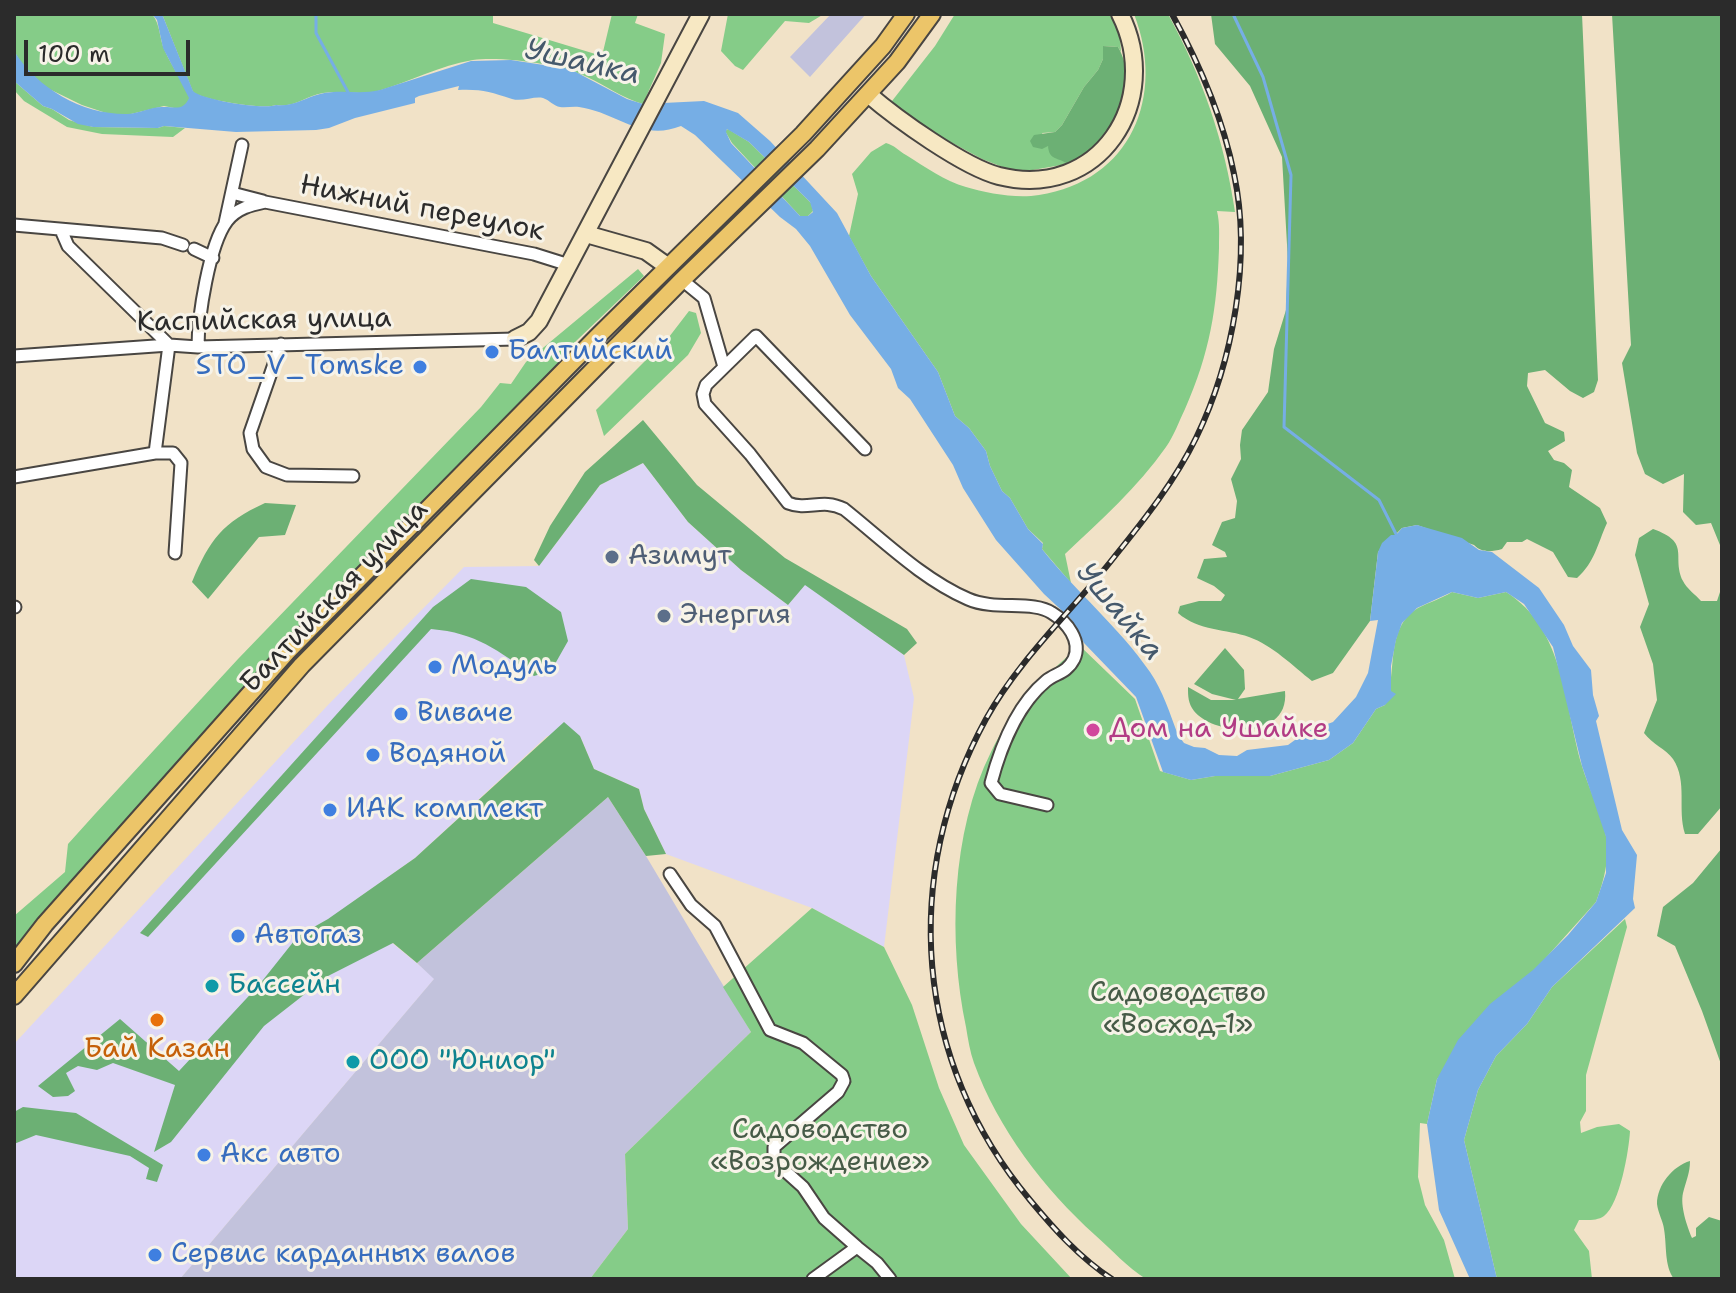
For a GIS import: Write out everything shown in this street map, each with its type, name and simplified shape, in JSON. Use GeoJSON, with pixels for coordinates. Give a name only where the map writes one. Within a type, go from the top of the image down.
{"type":"FeatureCollection","features":[{"type":"Feature","properties":{"kind":"main road","name":"Балтийская улица"},"geometry":{"type":"LineString","coordinates":[[14,964],[45,924],[287,652],[667,266],[803,134],[883,46],[906,14]]}},
{"type":"Feature","properties":{"kind":"main road"},"geometry":{"type":"LineString","coordinates":[[868,94],[897,62],[932,14]]}},
{"type":"Feature","properties":{"kind":"main road","name":"Балтийская улица"},"geometry":{"type":"LineString","coordinates":[[14,996],[302,665],[682,280],[817,149],[868,94]]}},
{"type":"Feature","properties":{"kind":"street"},"geometry":{"type":"LineString","coordinates":[[515,339],[529,332],[539,321],[701,14]]}},
{"type":"Feature","properties":{"kind":"street"},"geometry":{"type":"LineString","coordinates":[[868,94],[898,118],[980,169],[1020,179],[1070,171],[1100,154],[1112,141],[1131,106],[1136,67],[1120,14]]}},
{"type":"Feature","properties":{"kind":"street"},"geometry":{"type":"LineString","coordinates":[[198,347],[198,321],[213,258],[225,224],[242,145]]}},
{"type":"Feature","properties":{"kind":"street","name":"Нижний переулок"},"geometry":{"type":"LineString","coordinates":[[232,193],[534,254],[569,265]]}},
{"type":"Feature","properties":{"kind":"street","name":"Нижний переулок"},"geometry":{"type":"LineString","coordinates":[[225,224],[245,206],[265,202]]}},
{"type":"Feature","properties":{"kind":"street"},"geometry":{"type":"LineString","coordinates":[[14,225],[162,238],[213,258]]}},
{"type":"Feature","properties":{"kind":"street"},"geometry":{"type":"LineString","coordinates":[[61,230],[68,246],[169,345],[155,453]]}},
{"type":"Feature","properties":{"kind":"street"},"geometry":{"type":"LineString","coordinates":[[586,234],[646,251],[667,266]]}},
{"type":"Feature","properties":{"kind":"street"},"geometry":{"type":"LineString","coordinates":[[682,280],[704,298],[724,367]]}},
{"type":"Feature","properties":{"kind":"street"},"geometry":{"type":"LineString","coordinates":[[865,449],[756,336],[706,385],[703,394],[705,404],[788,503],[796,506],[821,502],[844,509],[943,586],[990,606],[1043,608],[1061,620],[1072,633],[1076,647],[1074,658],[1064,673],[1047,681],[1026,704],[999,752],[991,783],[1000,794],[1047,805]]}},
{"type":"Feature","properties":{"kind":"street","name":"Каспийская улица"},"geometry":{"type":"LineString","coordinates":[[14,356],[169,345],[198,347],[515,339]]}},
{"type":"Feature","properties":{"kind":"street"},"geometry":{"type":"LineString","coordinates":[[281,344],[250,433],[253,449],[266,467],[287,475],[353,476]]}},
{"type":"Feature","properties":{"kind":"street"},"geometry":{"type":"LineString","coordinates":[[14,477],[155,453],[173,453],[181,463],[175,553]]}},
{"type":"Feature","properties":{"kind":"street"},"geometry":{"type":"LineString","coordinates":[[670,874],[691,905],[715,926],[770,1030],[803,1043],[842,1075],[844,1081],[838,1092],[774,1147],[774,1161],[803,1187],[824,1218],[877,1263],[890,1279]]}},
{"type":"Feature","properties":{"kind":"street"},"geometry":{"type":"LineString","coordinates":[[14,953],[45,924]]}},
{"type":"Feature","properties":{"kind":"street"},"geometry":{"type":"LineString","coordinates":[[813,1279],[857,1247]]}},
{"type":"Feature","properties":{"kind":"shaded area"},"geometry":{"type":"Polygon","coordinates":[[[831,14],[866,14],[810,77],[790,57],[831,14]]]}},
{"type":"Feature","properties":{"kind":"shaded area"},"geometry":{"type":"Polygon","coordinates":[[[643,463],[688,522],[741,570],[788,605],[805,584],[904,655],[914,698],[884,947],[812,908],[666,854],[644,809],[639,789],[594,769],[580,736],[547,736],[415,858],[347,906],[435,978],[180,1279],[14,1279],[14,1044],[327,706],[464,567],[539,566],[600,485],[643,463]]]}},
{"type":"Feature","properties":{"kind":"shaded area"},"geometry":{"type":"Polygon","coordinates":[[[608,797],[751,1032],[625,1154],[628,1229],[590,1279],[180,1279],[434,979],[417,963],[608,797]]]}},
{"type":"Feature","properties":{"kind":"green space"},"geometry":{"type":"Polygon","coordinates":[[[14,14],[152,14],[165,51],[190,98],[179,109],[164,106],[131,114],[109,114],[82,105],[43,86],[21,63],[14,51],[14,14]]]}},
{"type":"Feature","properties":{"kind":"green space"},"geometry":{"type":"Polygon","coordinates":[[[162,14],[493,14],[493,23],[602,56],[612,14],[638,14],[635,23],[665,34],[661,63],[643,104],[562,68],[485,59],[449,66],[378,91],[323,93],[289,105],[260,106],[220,101],[193,92],[162,14]]]}},
{"type":"Feature","properties":{"kind":"green space"},"geometry":{"type":"Polygon","coordinates":[[[728,14],[824,14],[809,23],[785,21],[743,70],[721,51],[728,14]]]}},
{"type":"Feature","properties":{"kind":"green space"},"geometry":{"type":"Polygon","coordinates":[[[955,14],[1111,14],[1120,37],[1121,52],[1118,47],[1103,46],[1103,59],[1098,70],[1084,87],[1062,125],[1055,132],[1042,133],[1048,146],[1067,164],[1027,171],[1005,168],[906,118],[892,101],[935,46],[955,14]]]}},
{"type":"Feature","properties":{"kind":"green space"},"geometry":{"type":"Polygon","coordinates":[[[1134,14],[1168,14],[1180,37],[1202,85],[1218,135],[1235,212],[1217,211],[1219,248],[1214,311],[1201,368],[1185,409],[1169,443],[1155,462],[1065,554],[1071,583],[1042,549],[1043,543],[1028,529],[1010,498],[1002,491],[986,451],[969,428],[955,416],[938,372],[871,276],[849,236],[858,194],[852,174],[871,152],[886,143],[950,181],[974,189],[1021,196],[1071,187],[1097,172],[1118,153],[1133,130],[1142,104],[1146,75],[1143,45],[1134,14]]]}},
{"type":"Feature","properties":{"kind":"green space"},"geometry":{"type":"Polygon","coordinates":[[[1211,14],[1582,14],[1598,380],[1594,392],[1583,398],[1545,370],[1528,373],[1527,386],[1545,423],[1564,432],[1565,441],[1548,451],[1554,460],[1572,470],[1569,487],[1600,508],[1607,523],[1598,546],[1588,566],[1577,578],[1568,577],[1553,552],[1527,539],[1507,542],[1502,549],[1487,551],[1417,525],[1402,528],[1378,552],[1370,621],[1333,673],[1312,681],[1266,645],[1240,634],[1194,623],[1178,613],[1180,606],[1199,601],[1221,601],[1225,595],[1197,578],[1204,559],[1227,557],[1225,552],[1212,545],[1222,522],[1235,518],[1237,501],[1231,479],[1241,459],[1242,430],[1268,392],[1274,349],[1286,310],[1288,262],[1282,157],[1250,86],[1215,44],[1211,14]]]}},
{"type":"Feature","properties":{"kind":"green space"},"geometry":{"type":"Polygon","coordinates":[[[1612,14],[1722,14],[1722,550],[1711,523],[1696,525],[1683,512],[1684,474],[1663,484],[1645,474],[1637,453],[1622,363],[1631,345],[1612,14]]]}},
{"type":"Feature","properties":{"kind":"green space"},"geometry":{"type":"Polygon","coordinates":[[[1103,46],[1118,47],[1125,64],[1127,81],[1124,98],[1118,115],[1097,144],[1067,164],[1052,156],[1048,146],[1042,149],[1033,147],[1030,141],[1034,135],[1055,132],[1062,125],[1084,87],[1098,70],[1103,59],[1103,46]]]}},
{"type":"Feature","properties":{"kind":"green space"},"geometry":{"type":"Polygon","coordinates":[[[14,81],[43,106],[69,120],[93,127],[185,128],[173,137],[102,134],[67,127],[24,101],[14,90],[14,81]]]}},
{"type":"Feature","properties":{"kind":"green space"},"geometry":{"type":"Polygon","coordinates":[[[728,129],[749,142],[811,203],[813,211],[808,216],[800,216],[732,143],[725,131],[728,129]]]}},
{"type":"Feature","properties":{"kind":"green space"},"geometry":{"type":"Polygon","coordinates":[[[638,269],[644,276],[574,343],[539,388],[14,948],[14,916],[65,872],[68,844],[95,814],[238,659],[481,407],[500,383],[511,384],[526,362],[638,269]]]}},
{"type":"Feature","properties":{"kind":"green space"},"geometry":{"type":"Polygon","coordinates":[[[689,311],[696,313],[701,333],[688,355],[604,436],[596,410],[669,337],[689,311]]]}},
{"type":"Feature","properties":{"kind":"green space"},"geometry":{"type":"Polygon","coordinates":[[[643,420],[697,485],[785,558],[907,629],[917,643],[904,655],[805,585],[788,605],[741,570],[688,522],[643,463],[600,485],[539,566],[534,560],[550,526],[585,472],[643,420]]]}},
{"type":"Feature","properties":{"kind":"green space"},"geometry":{"type":"Polygon","coordinates":[[[265,503],[296,505],[285,535],[259,537],[208,599],[192,582],[205,554],[228,525],[265,503]]]}},
{"type":"Feature","properties":{"kind":"green space"},"geometry":{"type":"Polygon","coordinates":[[[1653,529],[1665,534],[1676,545],[1683,581],[1701,601],[1717,601],[1722,586],[1722,806],[1698,834],[1685,834],[1680,777],[1673,759],[1644,733],[1657,700],[1653,664],[1640,627],[1649,604],[1635,555],[1639,538],[1653,529]]]}},
{"type":"Feature","properties":{"kind":"green space"},"geometry":{"type":"Polygon","coordinates":[[[471,579],[526,587],[561,612],[568,641],[551,671],[534,676],[474,639],[431,629],[148,937],[140,933],[433,607],[471,579]]]}},
{"type":"Feature","properties":{"kind":"green space","name":"Садоводство «Восход-1»"},"geometry":{"type":"Polygon","coordinates":[[[1452,592],[1478,598],[1506,592],[1540,626],[1559,670],[1582,766],[1604,827],[1607,853],[1604,878],[1596,902],[1437,1079],[1427,1124],[1420,1123],[1418,1177],[1425,1205],[1444,1240],[1455,1279],[1146,1279],[1076,1217],[1041,1178],[1009,1134],[973,1059],[960,994],[955,924],[957,888],[968,817],[991,752],[1008,722],[1030,694],[1080,646],[1135,699],[1160,771],[1191,780],[1215,776],[1270,776],[1329,760],[1353,743],[1376,709],[1385,705],[1396,640],[1407,617],[1418,608],[1452,592]]]}},
{"type":"Feature","properties":{"kind":"green space"},"geometry":{"type":"Polygon","coordinates":[[[1225,648],[1244,670],[1245,689],[1238,699],[1285,691],[1283,707],[1276,719],[1264,726],[1233,729],[1204,719],[1194,711],[1189,702],[1188,687],[1211,700],[1236,700],[1212,694],[1194,684],[1225,648]]]}},
{"type":"Feature","properties":{"kind":"green space"},"geometry":{"type":"Polygon","coordinates":[[[564,722],[580,736],[594,769],[639,789],[644,809],[666,854],[646,856],[608,797],[417,963],[393,943],[328,976],[264,1026],[171,1142],[154,1152],[175,1085],[113,1063],[97,1070],[78,1066],[66,1073],[75,1091],[68,1096],[53,1097],[38,1086],[120,1019],[179,1071],[259,985],[298,936],[328,919],[415,858],[564,722]]]}},
{"type":"Feature","properties":{"kind":"green space"},"geometry":{"type":"Polygon","coordinates":[[[1722,848],[1722,1067],[1675,946],[1657,936],[1663,907],[1693,883],[1722,848]]]}},
{"type":"Feature","properties":{"kind":"green space","name":"Садоводство «Возрождение»"},"geometry":{"type":"Polygon","coordinates":[[[812,908],[884,947],[912,1005],[939,1088],[964,1145],[1021,1224],[1072,1279],[590,1279],[628,1229],[625,1154],[751,1032],[723,987],[812,908]]]}},
{"type":"Feature","properties":{"kind":"green space"},"geometry":{"type":"Polygon","coordinates":[[[1625,919],[1627,927],[1586,1075],[1586,1111],[1580,1122],[1581,1133],[1619,1124],[1630,1131],[1623,1176],[1610,1210],[1598,1219],[1579,1220],[1574,1230],[1589,1251],[1592,1279],[1497,1279],[1464,1140],[1478,1090],[1496,1056],[1527,1024],[1552,987],[1625,919]]]}},
{"type":"Feature","properties":{"kind":"green space"},"geometry":{"type":"Polygon","coordinates":[[[23,1107],[76,1113],[163,1165],[157,1182],[146,1179],[149,1168],[130,1156],[36,1135],[14,1144],[14,1112],[23,1107]]]}},
{"type":"Feature","properties":{"kind":"green space"},"geometry":{"type":"Polygon","coordinates":[[[1690,1161],[1682,1198],[1684,1216],[1692,1238],[1696,1236],[1696,1228],[1709,1217],[1722,1221],[1722,1279],[1674,1279],[1669,1268],[1658,1197],[1667,1177],[1690,1161]]]}},
{"type":"Feature","properties":{"kind":"water"},"geometry":{"type":"Polygon","coordinates":[[[152,14],[162,14],[193,91],[208,98],[234,103],[288,105],[328,93],[380,90],[471,61],[511,60],[570,69],[627,99],[643,104],[704,101],[738,113],[770,141],[837,213],[871,276],[938,372],[955,416],[969,428],[986,451],[1002,491],[1010,498],[1028,529],[1043,544],[1042,549],[1150,672],[1184,743],[1219,755],[1237,756],[1247,750],[1288,745],[1306,732],[1333,722],[1356,697],[1368,673],[1378,620],[1370,621],[1378,552],[1382,543],[1402,528],[1417,525],[1462,538],[1479,550],[1492,552],[1539,588],[1591,670],[1599,716],[1596,721],[1622,830],[1637,855],[1635,908],[1552,987],[1527,1024],[1496,1056],[1478,1090],[1464,1140],[1497,1279],[1470,1279],[1439,1210],[1427,1124],[1437,1079],[1458,1040],[1490,1004],[1533,970],[1596,902],[1606,873],[1606,837],[1582,766],[1553,647],[1524,604],[1506,592],[1478,598],[1452,592],[1417,608],[1402,623],[1396,640],[1391,666],[1391,691],[1396,694],[1376,709],[1353,743],[1329,760],[1270,776],[1215,776],[1191,780],[1163,772],[1136,697],[1084,643],[1071,619],[996,540],[963,488],[953,465],[910,399],[898,388],[891,369],[850,315],[810,246],[796,229],[695,135],[681,126],[667,130],[641,128],[592,110],[558,106],[543,98],[516,100],[486,92],[458,90],[459,86],[419,96],[415,98],[415,103],[316,130],[236,132],[164,126],[93,127],[78,124],[43,106],[14,81],[14,51],[49,88],[78,105],[128,114],[155,108],[182,107],[189,98],[163,48],[157,20],[152,14]],[[727,129],[731,143],[800,216],[813,212],[810,202],[749,142],[727,129]]]}},
{"type":"Feature","properties":{"kind":"waterway"},"geometry":{"type":"LineString","coordinates":[[316,14],[316,33],[349,94]]}},
{"type":"Feature","properties":{"kind":"waterway"},"geometry":{"type":"LineString","coordinates":[[1233,14],[1263,77],[1291,175],[1284,427],[1379,500],[1397,536]]}},
{"type":"Feature","properties":{"kind":"railway"},"geometry":{"type":"LineString","coordinates":[[1112,1279],[1068,1242],[1030,1200],[991,1146],[962,1089],[942,1029],[932,967],[932,904],[940,841],[958,779],[986,719],[1030,655],[1099,576],[1169,485],[1188,454],[1209,408],[1229,343],[1240,274],[1239,206],[1234,174],[1217,112],[1201,71],[1172,14]]}},
{"type":"Feature","properties":{"kind":"place","name":"Балтийский"},"geometry":{"type":"Point","coordinates":[492,352]}},
{"type":"Feature","properties":{"kind":"place","name":"STO_V_Tomske"},"geometry":{"type":"Point","coordinates":[420,367]}},
{"type":"Feature","properties":{"kind":"place","name":"Азимут"},"geometry":{"type":"Point","coordinates":[612,557]}},
{"type":"Feature","properties":{"kind":"place","name":"Энергия"},"geometry":{"type":"Point","coordinates":[664,616]}},
{"type":"Feature","properties":{"kind":"place","name":"Модуль"},"geometry":{"type":"Point","coordinates":[435,667]}},
{"type":"Feature","properties":{"kind":"place","name":"Виваче"},"geometry":{"type":"Point","coordinates":[401,714]}},
{"type":"Feature","properties":{"kind":"place","name":"Дом на Ушайке"},"geometry":{"type":"Point","coordinates":[1093,730]}},
{"type":"Feature","properties":{"kind":"place","name":"Водяной"},"geometry":{"type":"Point","coordinates":[373,755]}},
{"type":"Feature","properties":{"kind":"place","name":"ИАК комплект"},"geometry":{"type":"Point","coordinates":[330,810]}},
{"type":"Feature","properties":{"kind":"place","name":"Автогаз"},"geometry":{"type":"Point","coordinates":[238,936]}},
{"type":"Feature","properties":{"kind":"place","name":"Бассейн"},"geometry":{"type":"Point","coordinates":[212,986]}},
{"type":"Feature","properties":{"kind":"place","name":"Бай Казан"},"geometry":{"type":"Point","coordinates":[157,1020]}},
{"type":"Feature","properties":{"kind":"place","name":"ООО \"Юниор\""},"geometry":{"type":"Point","coordinates":[353,1062]}},
{"type":"Feature","properties":{"kind":"place","name":"Акс авто"},"geometry":{"type":"Point","coordinates":[204,1155]}},
{"type":"Feature","properties":{"kind":"place","name":"Сервис карданных валов"},"geometry":{"type":"Point","coordinates":[155,1255]}},
{"type":"Feature","properties":{"kind":"water label","name":"Ушайка"},"geometry":{"type":"Point","coordinates":[582,63]}},
{"type":"Feature","properties":{"kind":"water label","name":"Ушайка"},"geometry":{"type":"Point","coordinates":[1119,612]}}]}
